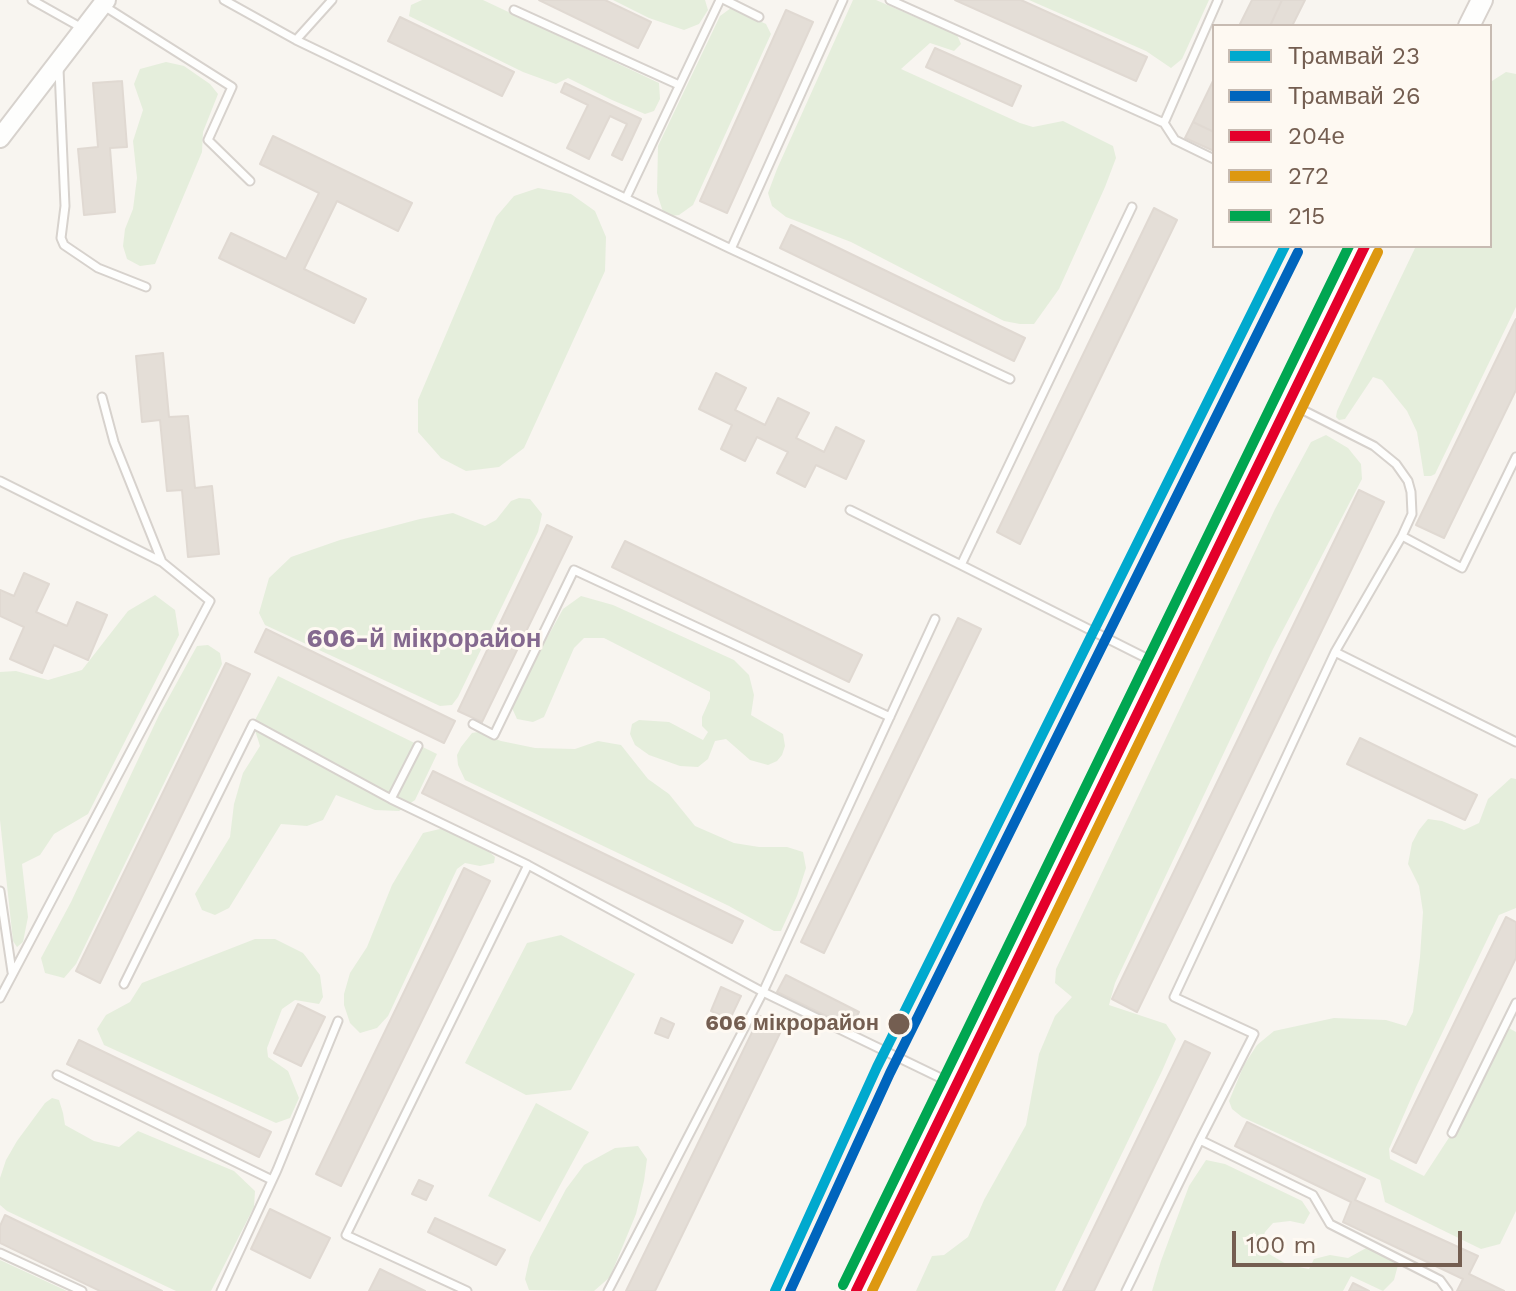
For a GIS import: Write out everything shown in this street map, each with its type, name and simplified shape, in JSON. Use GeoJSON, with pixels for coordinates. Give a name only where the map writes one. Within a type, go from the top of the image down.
{"type":"FeatureCollection","features":[{"type":"Feature","properties":{"kind":"main road"},"geometry":{"type":"LineString","coordinates":[[1470,24],[1482,0]]}},
{"type":"Feature","properties":{"kind":"main road"},"geometry":{"type":"LineString","coordinates":[[856,1291],[1364,248]]}},
{"type":"Feature","properties":{"kind":"street"},"geometry":{"type":"LineString","coordinates":[[0,138],[104,2]]}},
{"type":"Feature","properties":{"kind":"lane"},"geometry":{"type":"LineString","coordinates":[[32,0],[84,29]]}},
{"type":"Feature","properties":{"kind":"lane"},"geometry":{"type":"LineString","coordinates":[[224,0],[296,40],[1010,379]]}},
{"type":"Feature","properties":{"kind":"lane"},"geometry":{"type":"LineString","coordinates":[[296,40],[332,0]]}},
{"type":"Feature","properties":{"kind":"lane"},"geometry":{"type":"LineString","coordinates":[[626,198],[722,0],[759,17]]}},
{"type":"Feature","properties":{"kind":"lane"},"geometry":{"type":"LineString","coordinates":[[731,249],[843,0]]}},
{"type":"Feature","properties":{"kind":"lane"},"geometry":{"type":"LineString","coordinates":[[890,0],[1164,123],[1175,140],[1212,158]]}},
{"type":"Feature","properties":{"kind":"lane"},"geometry":{"type":"LineString","coordinates":[[1164,123],[1218,0]]}},
{"type":"Feature","properties":{"kind":"lane"},"geometry":{"type":"LineString","coordinates":[[104,2],[232,87],[208,140],[250,181]]}},
{"type":"Feature","properties":{"kind":"lane"},"geometry":{"type":"LineString","coordinates":[[514,10],[679,85]]}},
{"type":"Feature","properties":{"kind":"lane"},"geometry":{"type":"LineString","coordinates":[[58,63],[65,206],[61,238],[69,251],[98,268],[146,287]]}},
{"type":"Feature","properties":{"kind":"lane"},"geometry":{"type":"LineString","coordinates":[[961,565],[1132,207]]}},
{"type":"Feature","properties":{"kind":"lane"},"geometry":{"type":"LineString","coordinates":[[102,397],[114,442],[162,562]]}},
{"type":"Feature","properties":{"kind":"lane"},"geometry":{"type":"LineString","coordinates":[[1126,1291],[1254,1034],[1174,997],[1335,652],[1412,514],[1408,481],[1396,464],[1374,446],[1290,403]]}},
{"type":"Feature","properties":{"kind":"lane"},"geometry":{"type":"LineString","coordinates":[[1402,536],[1462,568],[1516,457]]}},
{"type":"Feature","properties":{"kind":"lane"},"geometry":{"type":"LineString","coordinates":[[0,481],[162,562],[210,601],[0,998]]}},
{"type":"Feature","properties":{"kind":"lane"},"geometry":{"type":"LineString","coordinates":[[850,510],[1161,665]]}},
{"type":"Feature","properties":{"kind":"lane"},"geometry":{"type":"LineString","coordinates":[[473,724],[494,735],[574,570],[890,717]]}},
{"type":"Feature","properties":{"kind":"lane"},"geometry":{"type":"LineString","coordinates":[[608,1291],[763,992],[935,619]]}},
{"type":"Feature","properties":{"kind":"lane"},"geometry":{"type":"LineString","coordinates":[[1335,652],[1516,742]]}},
{"type":"Feature","properties":{"kind":"lane"},"geometry":{"type":"LineString","coordinates":[[124,984],[253,724],[391,799],[528,865],[763,992],[956,1086]]}},
{"type":"Feature","properties":{"kind":"lane"},"geometry":{"type":"LineString","coordinates":[[391,799],[418,746]]}},
{"type":"Feature","properties":{"kind":"lane"},"geometry":{"type":"LineString","coordinates":[[467,1291],[346,1235],[528,865]]}},
{"type":"Feature","properties":{"kind":"lane"},"geometry":{"type":"LineString","coordinates":[[0,891],[12,974]]}},
{"type":"Feature","properties":{"kind":"lane"},"geometry":{"type":"LineString","coordinates":[[1452,1133],[1516,1003]]}},
{"type":"Feature","properties":{"kind":"lane"},"geometry":{"type":"LineString","coordinates":[[221,1291],[272,1180],[338,1021]]}},
{"type":"Feature","properties":{"kind":"lane"},"geometry":{"type":"LineString","coordinates":[[57,1075],[272,1180]]}},
{"type":"Feature","properties":{"kind":"lane"},"geometry":{"type":"LineString","coordinates":[[1200,1140],[1313,1195],[1330,1224],[1440,1280],[1448,1291]]}},
{"type":"Feature","properties":{"kind":"lane"},"geometry":{"type":"LineString","coordinates":[[0,1253],[82,1291]]}},
{"type":"Feature","properties":{"kind":"green space"},"geometry":{"type":"Polygon","coordinates":[[[422,0],[483,0],[659,83],[660,99],[654,111],[645,114],[568,78],[556,84],[523,72],[409,16],[411,5],[422,0]]]}},
{"type":"Feature","properties":{"kind":"green space"},"geometry":{"type":"Polygon","coordinates":[[[613,0],[705,0],[708,10],[699,24],[684,30],[649,18],[613,0]]]}},
{"type":"Feature","properties":{"kind":"green space"},"geometry":{"type":"Polygon","coordinates":[[[853,0],[876,0],[957,35],[961,44],[954,51],[930,43],[901,69],[1020,123],[1033,127],[1063,121],[1113,146],[1116,158],[1105,187],[1059,289],[1034,324],[1004,321],[851,242],[786,217],[772,206],[768,193],[777,169],[853,0]]]}},
{"type":"Feature","properties":{"kind":"green space"},"geometry":{"type":"Polygon","coordinates":[[[1029,0],[1209,0],[1182,59],[1171,68],[1146,51],[1029,0]]]}},
{"type":"Feature","properties":{"kind":"green space"},"geometry":{"type":"Polygon","coordinates":[[[731,8],[766,24],[771,34],[693,205],[679,215],[671,216],[663,212],[657,193],[658,146],[720,16],[731,8]]]}},
{"type":"Feature","properties":{"kind":"green space"},"geometry":{"type":"Polygon","coordinates":[[[166,62],[184,66],[210,84],[218,94],[203,132],[202,152],[155,264],[140,266],[127,259],[123,246],[137,178],[133,141],[143,110],[134,84],[140,69],[166,62]]]}},
{"type":"Feature","properties":{"kind":"green space"},"geometry":{"type":"Polygon","coordinates":[[[1506,72],[1516,74],[1516,307],[1435,474],[1424,476],[1417,432],[1407,411],[1382,380],[1373,377],[1345,419],[1336,417],[1337,411],[1415,248],[1492,248],[1492,81],[1506,72]]]}},
{"type":"Feature","properties":{"kind":"green space"},"geometry":{"type":"Polygon","coordinates":[[[538,188],[571,194],[595,211],[606,237],[605,271],[524,448],[499,467],[466,471],[441,458],[418,432],[418,400],[496,217],[514,196],[538,188]]]}},
{"type":"Feature","properties":{"kind":"green space"},"geometry":{"type":"Polygon","coordinates":[[[1326,435],[1348,448],[1361,464],[1362,479],[1273,649],[1115,983],[1109,1005],[1166,1024],[1176,1039],[1162,1071],[1055,1291],[916,1291],[932,1256],[944,1255],[968,1237],[984,1200],[1026,1125],[1039,1054],[1055,1016],[1072,997],[1055,983],[1056,969],[1275,509],[1311,442],[1326,435]]]}},
{"type":"Feature","properties":{"kind":"green space"},"geometry":{"type":"Polygon","coordinates":[[[530,499],[542,514],[538,532],[452,705],[440,706],[265,625],[259,613],[269,578],[291,557],[340,540],[453,513],[485,526],[496,520],[511,501],[530,499]]]}},
{"type":"Feature","properties":{"kind":"green space"},"geometry":{"type":"Polygon","coordinates":[[[155,595],[175,610],[179,635],[88,814],[54,834],[40,855],[22,864],[28,917],[23,942],[17,947],[13,941],[0,820],[0,672],[16,671],[48,680],[82,670],[128,611],[155,595]]]}},
{"type":"Feature","properties":{"kind":"green space"},"geometry":{"type":"Polygon","coordinates":[[[581,596],[613,605],[734,660],[749,675],[754,695],[751,715],[783,734],[785,746],[782,755],[768,765],[750,760],[726,739],[715,741],[708,759],[698,767],[680,766],[649,755],[635,745],[630,734],[632,724],[639,720],[669,722],[703,740],[708,732],[702,726],[702,717],[710,692],[604,638],[584,638],[574,648],[544,717],[533,722],[517,719],[512,708],[520,687],[563,609],[581,596]]]}},
{"type":"Feature","properties":{"kind":"green space"},"geometry":{"type":"Polygon","coordinates":[[[208,645],[220,653],[222,664],[76,964],[64,978],[45,973],[41,958],[71,902],[159,715],[197,646],[208,645]]]}},
{"type":"Feature","properties":{"kind":"green space"},"geometry":{"type":"Polygon","coordinates":[[[278,676],[437,754],[415,800],[399,811],[375,810],[336,795],[323,820],[307,826],[281,824],[229,908],[215,915],[202,910],[195,894],[230,837],[234,804],[243,773],[260,746],[253,724],[278,676]]]}},
{"type":"Feature","properties":{"kind":"green space"},"geometry":{"type":"Polygon","coordinates":[[[478,732],[501,741],[535,748],[575,749],[598,741],[621,745],[648,779],[669,794],[695,826],[734,843],[787,847],[803,852],[806,868],[781,931],[774,931],[729,906],[465,780],[457,755],[472,733],[478,732]]]}},
{"type":"Feature","properties":{"kind":"green space"},"geometry":{"type":"Polygon","coordinates":[[[1511,778],[1516,779],[1516,908],[1499,915],[1389,1149],[1390,1159],[1424,1176],[1452,1133],[1505,1026],[1516,1032],[1516,1211],[1500,1244],[1481,1249],[1385,1202],[1380,1180],[1242,1117],[1232,1109],[1229,1101],[1244,1065],[1257,1045],[1274,1031],[1334,1018],[1386,1020],[1406,1026],[1413,1012],[1423,912],[1419,886],[1408,864],[1412,843],[1428,819],[1464,830],[1479,823],[1488,799],[1511,778]]]}},
{"type":"Feature","properties":{"kind":"green space"},"geometry":{"type":"Polygon","coordinates":[[[444,828],[484,847],[495,857],[494,863],[480,866],[465,863],[457,869],[388,1016],[377,1028],[360,1033],[350,1023],[344,1005],[350,973],[367,947],[392,885],[423,833],[444,828]]]}},
{"type":"Feature","properties":{"kind":"green space"},"geometry":{"type":"Polygon","coordinates":[[[561,935],[635,974],[571,1090],[526,1095],[465,1063],[527,943],[561,935]]]}},
{"type":"Feature","properties":{"kind":"green space"},"geometry":{"type":"Polygon","coordinates":[[[255,939],[275,939],[303,953],[320,975],[323,997],[319,1004],[295,1000],[282,1009],[267,1048],[268,1057],[288,1071],[299,1098],[290,1118],[276,1123],[104,1045],[97,1029],[106,1015],[130,1002],[142,983],[255,939]]]}},
{"type":"Feature","properties":{"kind":"green space"},"geometry":{"type":"Polygon","coordinates":[[[52,1098],[59,1100],[65,1125],[94,1141],[119,1147],[138,1131],[234,1171],[255,1191],[254,1207],[211,1291],[176,1291],[0,1205],[0,1178],[6,1160],[45,1103],[52,1098]]]}},
{"type":"Feature","properties":{"kind":"green space"},"geometry":{"type":"Polygon","coordinates":[[[536,1103],[589,1132],[540,1222],[488,1196],[536,1103]]]}},
{"type":"Feature","properties":{"kind":"green space"},"geometry":{"type":"Polygon","coordinates":[[[638,1146],[647,1159],[644,1181],[636,1214],[610,1277],[594,1291],[529,1290],[525,1279],[530,1257],[566,1189],[584,1165],[615,1148],[638,1146]]]}},
{"type":"Feature","properties":{"kind":"green space"},"geometry":{"type":"Polygon","coordinates":[[[1206,1160],[1225,1164],[1302,1201],[1310,1213],[1304,1224],[1290,1221],[1273,1223],[1265,1232],[1261,1245],[1269,1254],[1288,1265],[1309,1269],[1314,1259],[1330,1255],[1348,1258],[1368,1247],[1398,1265],[1394,1280],[1383,1291],[1351,1276],[1343,1291],[1152,1291],[1189,1186],[1206,1160]]]}},
{"type":"Feature","properties":{"kind":"green space"},"geometry":{"type":"Polygon","coordinates":[[[0,1260],[67,1291],[0,1291],[0,1260]]]}},
{"type":"Feature","properties":{"kind":"building"},"geometry":{"type":"Polygon","coordinates":[[[539,0],[605,0],[651,22],[638,48],[539,0]]]}},
{"type":"Feature","properties":{"kind":"building"},"geometry":{"type":"Polygon","coordinates":[[[955,0],[1021,0],[1147,57],[1136,81],[955,0]]]}},
{"type":"Feature","properties":{"kind":"building"},"geometry":{"type":"Polygon","coordinates":[[[1252,0],[1282,0],[1271,24],[1240,24],[1252,0]]]}},
{"type":"Feature","properties":{"kind":"building"},"geometry":{"type":"Polygon","coordinates":[[[1282,0],[1305,0],[1293,24],[1271,24],[1282,0]]]}},
{"type":"Feature","properties":{"kind":"building"},"geometry":{"type":"Polygon","coordinates":[[[786,10],[813,22],[727,213],[700,201],[786,10]]]}},
{"type":"Feature","properties":{"kind":"building"},"geometry":{"type":"Polygon","coordinates":[[[400,17],[514,72],[502,96],[388,41],[400,17]]]}},
{"type":"Feature","properties":{"kind":"building"},"geometry":{"type":"Polygon","coordinates":[[[935,48],[1021,86],[1012,106],[926,67],[935,48]]]}},
{"type":"Feature","properties":{"kind":"building"},"geometry":{"type":"Polygon","coordinates":[[[122,81],[127,147],[110,148],[115,212],[84,215],[78,149],[98,147],[93,83],[122,81]]]}},
{"type":"Feature","properties":{"kind":"building"},"geometry":{"type":"Polygon","coordinates":[[[565,83],[641,119],[622,160],[612,155],[627,124],[610,116],[589,159],[567,148],[588,105],[561,92],[565,83]]]}},
{"type":"Feature","properties":{"kind":"building"},"geometry":{"type":"Polygon","coordinates":[[[1212,83],[1212,131],[1193,122],[1212,83]]]}},
{"type":"Feature","properties":{"kind":"building"},"geometry":{"type":"Polygon","coordinates":[[[1193,122],[1212,131],[1212,150],[1185,138],[1193,122]]]}},
{"type":"Feature","properties":{"kind":"building"},"geometry":{"type":"Polygon","coordinates":[[[273,136],[412,203],[398,231],[337,201],[304,269],[366,299],[354,323],[219,258],[231,233],[286,259],[319,193],[260,164],[273,136]]]}},
{"type":"Feature","properties":{"kind":"building"},"geometry":{"type":"Polygon","coordinates":[[[1154,208],[1177,220],[1020,544],[997,532],[1154,208]]]}},
{"type":"Feature","properties":{"kind":"building"},"geometry":{"type":"Polygon","coordinates":[[[791,225],[1025,338],[1014,361],[780,248],[791,225]]]}},
{"type":"Feature","properties":{"kind":"building"},"geometry":{"type":"Polygon","coordinates":[[[1516,319],[1516,390],[1444,538],[1416,525],[1516,319]]]}},
{"type":"Feature","properties":{"kind":"building"},"geometry":{"type":"Polygon","coordinates":[[[163,353],[169,417],[188,416],[195,488],[212,486],[219,554],[188,557],[182,490],[167,491],[160,420],[142,422],[136,356],[163,353]]]}},
{"type":"Feature","properties":{"kind":"building"},"geometry":{"type":"Polygon","coordinates":[[[716,373],[746,388],[735,410],[765,425],[778,398],[809,413],[796,438],[824,452],[836,427],[864,441],[846,479],[816,465],[805,487],[777,473],[788,452],[757,437],[745,461],[721,449],[732,425],[699,409],[716,373]]]}},
{"type":"Feature","properties":{"kind":"building"},"geometry":{"type":"Polygon","coordinates":[[[1359,490],[1384,502],[1137,1012],[1112,999],[1359,490]]]}},
{"type":"Feature","properties":{"kind":"building"},"geometry":{"type":"Polygon","coordinates":[[[547,525],[572,537],[482,722],[458,711],[547,525]]]}},
{"type":"Feature","properties":{"kind":"building"},"geometry":{"type":"Polygon","coordinates":[[[625,541],[862,655],[849,682],[612,567],[625,541]]]}},
{"type":"Feature","properties":{"kind":"building"},"geometry":{"type":"Polygon","coordinates":[[[24,573],[49,584],[36,612],[67,626],[77,602],[107,615],[88,660],[54,645],[42,673],[10,659],[24,627],[0,616],[0,590],[14,596],[24,573]]]}},
{"type":"Feature","properties":{"kind":"building"},"geometry":{"type":"Polygon","coordinates":[[[958,618],[981,629],[824,953],[801,942],[958,618]]]}},
{"type":"Feature","properties":{"kind":"building"},"geometry":{"type":"Polygon","coordinates":[[[266,629],[455,721],[444,743],[255,652],[266,629]]]}},
{"type":"Feature","properties":{"kind":"building"},"geometry":{"type":"Polygon","coordinates":[[[226,663],[250,674],[100,983],[76,971],[226,663]]]}},
{"type":"Feature","properties":{"kind":"building"},"geometry":{"type":"Polygon","coordinates":[[[1360,738],[1477,795],[1465,820],[1347,764],[1360,738]]]}},
{"type":"Feature","properties":{"kind":"building"},"geometry":{"type":"Polygon","coordinates":[[[433,771],[743,921],[732,943],[422,793],[433,771]]]}},
{"type":"Feature","properties":{"kind":"building"},"geometry":{"type":"Polygon","coordinates":[[[464,868],[490,881],[341,1186],[316,1174],[464,868]]]}},
{"type":"Feature","properties":{"kind":"building"},"geometry":{"type":"Polygon","coordinates":[[[1506,917],[1516,922],[1516,958],[1416,1163],[1392,1151],[1506,917]]]}},
{"type":"Feature","properties":{"kind":"building"},"geometry":{"type":"Polygon","coordinates":[[[786,975],[859,1012],[851,1028],[777,992],[786,975]]]}},
{"type":"Feature","properties":{"kind":"building"},"geometry":{"type":"Polygon","coordinates":[[[721,987],[741,996],[730,1019],[711,1011],[721,987]]]}},
{"type":"Feature","properties":{"kind":"building"},"geometry":{"type":"Polygon","coordinates":[[[298,1004],[325,1017],[301,1066],[274,1053],[298,1004]]]}},
{"type":"Feature","properties":{"kind":"building"},"geometry":{"type":"Polygon","coordinates":[[[760,1016],[783,1027],[655,1291],[626,1291],[760,1016]]]}},
{"type":"Feature","properties":{"kind":"building"},"geometry":{"type":"Polygon","coordinates":[[[661,1018],[674,1024],[668,1038],[655,1033],[661,1018]]]}},
{"type":"Feature","properties":{"kind":"building"},"geometry":{"type":"Polygon","coordinates":[[[79,1040],[271,1132],[259,1157],[67,1064],[79,1040]]]}},
{"type":"Feature","properties":{"kind":"building"},"geometry":{"type":"Polygon","coordinates":[[[1185,1041],[1210,1053],[1094,1291],[1063,1291],[1185,1041]]]}},
{"type":"Feature","properties":{"kind":"building"},"geometry":{"type":"Polygon","coordinates":[[[1247,1122],[1365,1179],[1355,1200],[1478,1256],[1469,1274],[1504,1291],[1457,1291],[1463,1279],[1343,1222],[1351,1202],[1235,1146],[1247,1122]]]}},
{"type":"Feature","properties":{"kind":"building"},"geometry":{"type":"Polygon","coordinates":[[[419,1180],[433,1186],[426,1200],[412,1194],[419,1180]]]}},
{"type":"Feature","properties":{"kind":"building"},"geometry":{"type":"Polygon","coordinates":[[[270,1209],[330,1238],[310,1278],[251,1249],[270,1209]]]}},
{"type":"Feature","properties":{"kind":"building"},"geometry":{"type":"Polygon","coordinates":[[[5,1215],[162,1291],[100,1291],[0,1243],[0,1226],[5,1215]]]}},
{"type":"Feature","properties":{"kind":"building"},"geometry":{"type":"Polygon","coordinates":[[[435,1218],[505,1250],[496,1265],[428,1232],[435,1218]]]}},
{"type":"Feature","properties":{"kind":"building"},"geometry":{"type":"Polygon","coordinates":[[[380,1269],[425,1291],[369,1291],[380,1269]]]}},
{"type":"Feature","properties":{"kind":"building"},"geometry":{"type":"Polygon","coordinates":[[[1353,1283],[1369,1291],[1349,1291],[1353,1283]]]}},
{"type":"Feature","properties":{"kind":"tram line","name":"23"},"geometry":{"type":"LineString","coordinates":[[775,1291],[877,1067],[1284,248]]}},
{"type":"Feature","properties":{"kind":"tram line","name":"26"},"geometry":{"type":"LineString","coordinates":[[790,1291],[890,1073],[1298,252]]}},
{"type":"Feature","properties":{"kind":"transit line","name":"215"},"geometry":{"type":"LineString","coordinates":[[843,1285],[1348,248]]}},
{"type":"Feature","properties":{"kind":"transit line","name":"204е"},"geometry":{"type":"LineString","coordinates":[[856,1291],[1364,248]]}},
{"type":"Feature","properties":{"kind":"transit line","name":"272"},"geometry":{"type":"LineString","coordinates":[[872,1291],[1378,252]]}},
{"type":"Feature","properties":{"kind":"place","name":"606 мікрорайон"},"geometry":{"type":"Point","coordinates":[899,1024]}},
{"type":"Feature","properties":{"kind":"district","name":"606-й мікрорайон"},"geometry":{"type":"Point","coordinates":[424,639]}}]}
